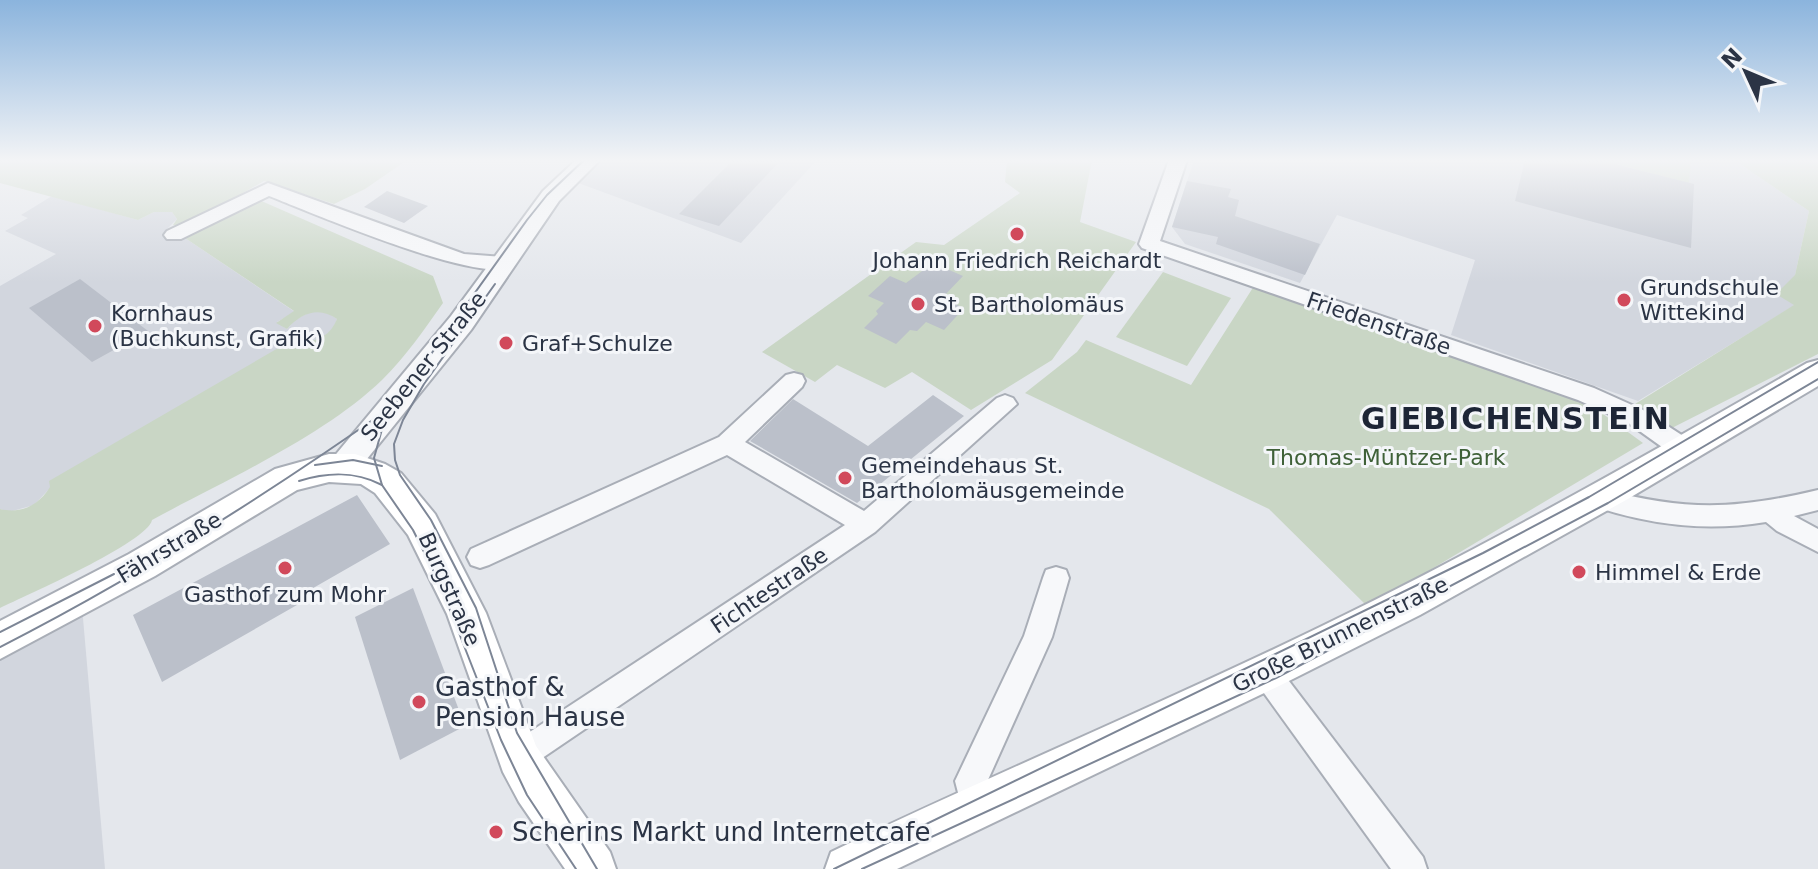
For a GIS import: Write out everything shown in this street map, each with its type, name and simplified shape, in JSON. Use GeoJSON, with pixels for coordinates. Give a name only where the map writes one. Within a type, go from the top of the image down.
{"type":"FeatureCollection","features":[{"type":"Feature","properties":{"kind":"main road","name":"Große Brunnenstraße"},"geometry":{"type":"LineString","coordinates":[[848,869],[975,805],[1266,673],[1437,587],[1602,499],[1818,371]]}},
{"type":"Feature","properties":{"kind":"main road","name":"Fährstraße"},"geometry":{"type":"LineString","coordinates":[[0,641],[142,565],[269,488],[299,474],[343,467]]}},
{"type":"Feature","properties":{"kind":"main road","name":"Burgstraße"},"geometry":{"type":"LineString","coordinates":[[343,467],[373,474],[388,483],[422,525],[466,613],[518,757],[535,787],[593,869]]}},
{"type":"Feature","properties":{"kind":"street","name":"Seebener Straße"},"geometry":{"type":"LineString","coordinates":[[174,235],[244,201]]}},
{"type":"Feature","properties":{"kind":"street","name":"Seebener Straße"},"geometry":{"type":"LineString","coordinates":[[299,201],[461,260],[503,264]]}},
{"type":"Feature","properties":{"kind":"street","name":"Seebener Straße"},"geometry":{"type":"LineString","coordinates":[[343,467],[461,323],[548,201]]}},
{"type":"Feature","properties":{"kind":"street","name":"Friedenstraße"},"geometry":{"type":"LineString","coordinates":[[1164,201],[1149,244],[1586,394],[1635,416],[1685,450]]}},
{"type":"Feature","properties":{"kind":"street"},"geometry":{"type":"LineString","coordinates":[[480,557],[728,444],[794,381]]}},
{"type":"Feature","properties":{"kind":"street","name":"Fichtestraße"},"geometry":{"type":"LineString","coordinates":[[518,757],[866,525],[1005,404]]}},
{"type":"Feature","properties":{"kind":"street"},"geometry":{"type":"LineString","coordinates":[[728,444],[866,525]]}},
{"type":"Feature","properties":{"kind":"street"},"geometry":{"type":"LineString","coordinates":[[1602,499],[1651,513],[1736,516],[1772,512],[1818,500]]}},
{"type":"Feature","properties":{"kind":"street"},"geometry":{"type":"LineString","coordinates":[[1772,512],[1786,524],[1818,541]]}},
{"type":"Feature","properties":{"kind":"street"},"geometry":{"type":"LineString","coordinates":[[975,805],[971,781],[974,771],[1038,637],[1056,578]]}},
{"type":"Feature","properties":{"kind":"street"},"geometry":{"type":"LineString","coordinates":[[1266,673],[1411,869]]}},
{"type":"Feature","properties":{"kind":"shaded area"},"geometry":{"type":"Polygon","coordinates":[[[45,201],[68,201],[138,220],[154,212],[172,212],[177,219],[166,230],[180,240],[185,238],[295,312],[277,322],[287,329],[295,320],[310,312],[327,312],[337,319],[333,331],[318,340],[304,342],[51,487],[34,505],[9,512],[0,509],[0,286],[56,254],[5,231],[28,218],[21,215],[45,201]]]}},
{"type":"Feature","properties":{"kind":"shaded area"},"geometry":{"type":"Polygon","coordinates":[[[626,201],[780,201],[741,243],[626,201]]]}},
{"type":"Feature","properties":{"kind":"shaded area"},"geometry":{"type":"Polygon","coordinates":[[[1181,201],[1794,201],[1809,211],[1795,275],[1795,305],[1638,401],[1451,335],[1475,260],[1337,215],[1300,283],[1185,244],[1172,227],[1181,201]]]}},
{"type":"Feature","properties":{"kind":"shaded area"},"geometry":{"type":"Polygon","coordinates":[[[82,607],[105,869],[0,869],[0,647],[82,607]]]}},
{"type":"Feature","properties":{"kind":"green space"},"geometry":{"type":"Polygon","coordinates":[[[65,201],[230,201],[185,226],[173,225],[177,219],[172,212],[154,212],[138,220],[65,201]]]}},
{"type":"Feature","properties":{"kind":"green space"},"geometry":{"type":"Polygon","coordinates":[[[245,201],[260,201],[433,276],[443,303],[391,371],[332,420],[303,439],[152,520],[145,530],[109,554],[0,608],[0,509],[22,509],[34,504],[50,487],[49,481],[292,340],[319,338],[334,326],[337,319],[317,312],[304,315],[287,329],[276,323],[294,311],[185,238],[180,240],[174,235],[245,201]]]}},
{"type":"Feature","properties":{"kind":"green space"},"geometry":{"type":"Polygon","coordinates":[[[1009,201],[1084,201],[1080,222],[1136,242],[1052,360],[971,410],[912,372],[885,388],[837,365],[815,382],[762,352],[916,242],[944,245],[1009,201]]]}},
{"type":"Feature","properties":{"kind":"green space"},"geometry":{"type":"Polygon","coordinates":[[[1794,201],[1818,201],[1818,354],[1664,432],[1627,409],[1794,305],[1776,294],[1795,275],[1809,211],[1794,201]]]}},
{"type":"Feature","properties":{"kind":"green space"},"geometry":{"type":"Polygon","coordinates":[[[1163,272],[1231,298],[1187,366],[1116,337],[1163,272]]]}},
{"type":"Feature","properties":{"kind":"green space","name":"Thomas-Müntzer-Park"},"geometry":{"type":"Polygon","coordinates":[[[1254,286],[1577,395],[1643,443],[1368,607],[1269,509],[1025,393],[1077,352],[1086,340],[1191,385],[1254,286]]]}},
{"type":"Feature","properties":{"kind":"building"},"geometry":{"type":"Polygon","coordinates":[[[373,201],[413,201],[428,206],[404,223],[364,207],[373,201]]]}},
{"type":"Feature","properties":{"kind":"building"},"geometry":{"type":"Polygon","coordinates":[[[692,201],[743,201],[719,226],[679,214],[692,201]]]}},
{"type":"Feature","properties":{"kind":"building"},"geometry":{"type":"Polygon","coordinates":[[[1181,201],[1239,201],[1235,216],[1320,244],[1305,275],[1216,244],[1218,237],[1172,227],[1181,201]]]}},
{"type":"Feature","properties":{"kind":"building"},"geometry":{"type":"Polygon","coordinates":[[[1515,201],[1693,201],[1691,248],[1515,201]]]}},
{"type":"Feature","properties":{"kind":"building","name":"St. Bartholomäus"},"geometry":{"type":"Polygon","coordinates":[[[933,263],[963,276],[942,298],[964,308],[944,330],[926,322],[917,331],[910,330],[896,344],[864,328],[884,303],[868,296],[890,276],[906,283],[933,263]]]}},
{"type":"Feature","properties":{"kind":"building","name":"Kornhaus (Buchkunst, Grafik)"},"geometry":{"type":"Polygon","coordinates":[[[80,279],[148,331],[92,362],[29,308],[80,279]]]}},
{"type":"Feature","properties":{"kind":"building","name":"Gemeindehaus St. Bartholomäusgemeinde"},"geometry":{"type":"Polygon","coordinates":[[[933,395],[964,416],[857,503],[750,441],[793,399],[868,446],[933,395]]]}},
{"type":"Feature","properties":{"kind":"building","name":"Gasthof zum Mohr"},"geometry":{"type":"Polygon","coordinates":[[[357,495],[390,544],[308,591],[311,597],[162,682],[133,615],[357,495]]]}},
{"type":"Feature","properties":{"kind":"building","name":"Gasthof & Pension Hause"},"geometry":{"type":"Polygon","coordinates":[[[413,588],[465,726],[400,760],[355,617],[413,588]]]}},
{"type":"Feature","properties":{"kind":"tram line"},"geometry":{"type":"LineString","coordinates":[[376,465],[374,458],[384,422],[543,201]]}},
{"type":"Feature","properties":{"kind":"tram line"},"geometry":{"type":"LineString","coordinates":[[495,284],[424,384],[403,420],[394,444],[395,460],[400,475],[431,520],[476,608],[517,733],[597,869]]}},
{"type":"Feature","properties":{"kind":"tram line"},"geometry":{"type":"LineString","coordinates":[[834,869],[1483,553],[1589,497],[1818,362]]}},
{"type":"Feature","properties":{"kind":"tram line"},"geometry":{"type":"LineString","coordinates":[[862,869],[1276,678],[1608,503],[1818,379]]}},
{"type":"Feature","properties":{"kind":"tram line"},"geometry":{"type":"LineString","coordinates":[[0,647],[51,621],[198,535],[387,410]]}},
{"type":"Feature","properties":{"kind":"tram line"},"geometry":{"type":"LineString","coordinates":[[315,465],[353,460],[376,465]]}},
{"type":"Feature","properties":{"kind":"tram line"},"geometry":{"type":"LineString","coordinates":[[376,465],[382,466]]}},
{"type":"Feature","properties":{"kind":"tram line"},"geometry":{"type":"LineString","coordinates":[[376,465],[382,485]]}},
{"type":"Feature","properties":{"kind":"tram line"},"geometry":{"type":"LineString","coordinates":[[299,481],[341,474],[362,477],[382,485]]}},
{"type":"Feature","properties":{"kind":"tram line"},"geometry":{"type":"LineString","coordinates":[[382,485],[413,530],[439,582],[501,740],[527,795],[576,869]]}},
{"type":"Feature","properties":{"kind":"tram line"},"geometry":{"type":"LineString","coordinates":[[0,632],[114,574]]}},
{"type":"Feature","properties":{"kind":"place","name":"Johann Friedrich Reichardt"},"geometry":{"type":"Point","coordinates":[1017,234]}},
{"type":"Feature","properties":{"kind":"place","name":"Grundschule Wittekind"},"geometry":{"type":"Point","coordinates":[1624,300]}},
{"type":"Feature","properties":{"kind":"place","name":"St. Bartholomäus"},"geometry":{"type":"Point","coordinates":[918,304]}},
{"type":"Feature","properties":{"kind":"place","name":"Kornhaus (Buchkunst, Grafik)"},"geometry":{"type":"Point","coordinates":[95,326]}},
{"type":"Feature","properties":{"kind":"place","name":"Graf+Schulze"},"geometry":{"type":"Point","coordinates":[506,343]}},
{"type":"Feature","properties":{"kind":"place","name":"Gemeindehaus St. Bartholomäusgemeinde"},"geometry":{"type":"Point","coordinates":[845,478]}},
{"type":"Feature","properties":{"kind":"place","name":"Gasthof zum Mohr"},"geometry":{"type":"Point","coordinates":[285,568]}},
{"type":"Feature","properties":{"kind":"place","name":"Himmel & Erde"},"geometry":{"type":"Point","coordinates":[1579,572]}},
{"type":"Feature","properties":{"kind":"place","name":"Gasthof & Pension Hause"},"geometry":{"type":"Point","coordinates":[419,702]}},
{"type":"Feature","properties":{"kind":"place","name":"Scherins Markt und Internetcafe"},"geometry":{"type":"Point","coordinates":[496,832]}},
{"type":"Feature","properties":{"kind":"district","name":"GIEBICHENSTEIN"},"geometry":{"type":"Point","coordinates":[1516,419]}}]}
